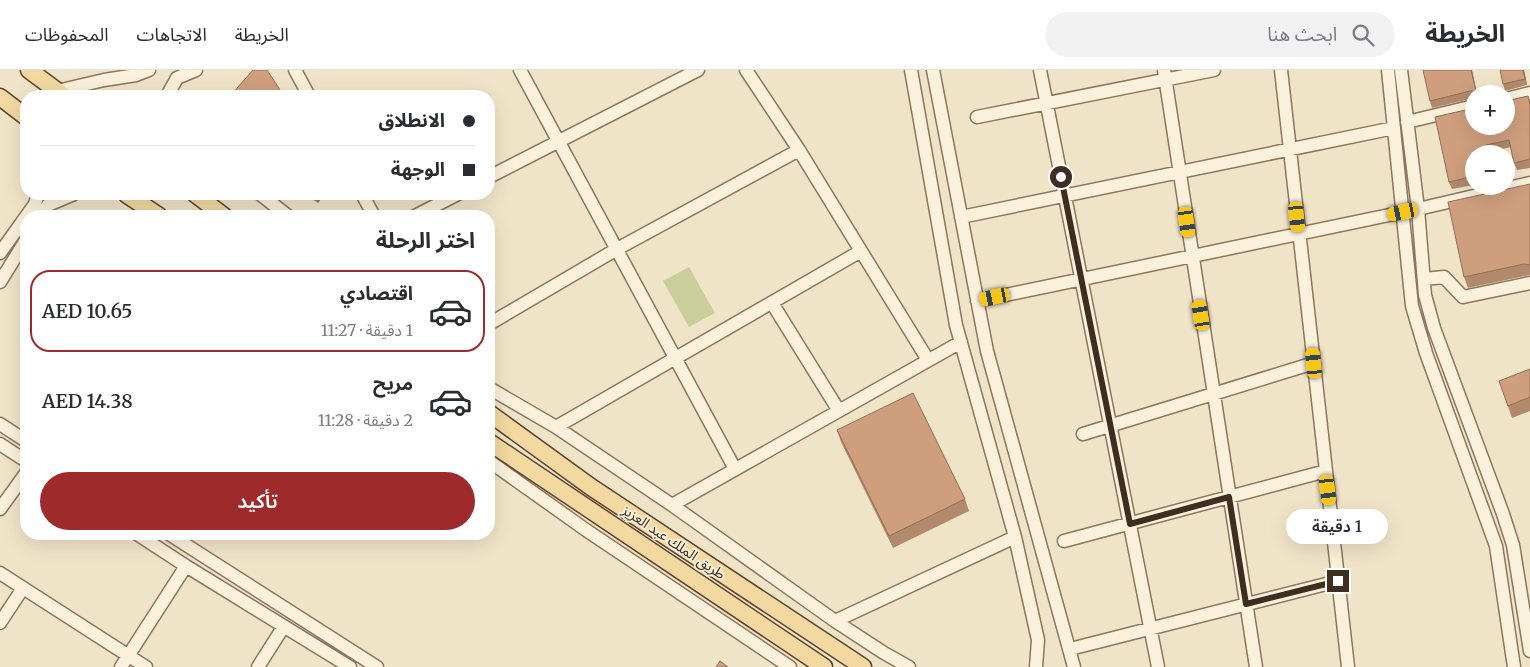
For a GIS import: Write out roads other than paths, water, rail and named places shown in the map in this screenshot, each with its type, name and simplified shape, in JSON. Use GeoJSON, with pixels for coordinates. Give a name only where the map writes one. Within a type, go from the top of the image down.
{"type":"FeatureCollection","features":[{"type":"Feature","properties":{"kind":"main road"},"geometry":{"type":"LineString","coordinates":[[29,70],[55,90]]}},
{"type":"Feature","properties":{"kind":"main road"},"geometry":{"type":"LineString","coordinates":[[2,103],[20,114]]}},
{"type":"Feature","properties":{"kind":"main road"},"geometry":{"type":"LineString","coordinates":[[135,200],[150,210]]}},
{"type":"Feature","properties":{"kind":"main road"},"geometry":{"type":"LineString","coordinates":[[203,200],[216,210]]}},
{"type":"Feature","properties":{"kind":"main road","name":"طريق الملك عبد العزيز"},"geometry":{"type":"LineString","coordinates":[[495,417],[591,486],[863,667]]}},
{"type":"Feature","properties":{"kind":"main road"},"geometry":{"type":"LineString","coordinates":[[495,446],[824,667]]}},
{"type":"Feature","properties":{"kind":"street"},"geometry":{"type":"LineString","coordinates":[[73,90],[104,80],[136,76],[149,70]]}},
{"type":"Feature","properties":{"kind":"street"},"geometry":{"type":"LineString","coordinates":[[170,90],[177,78],[196,70]]}},
{"type":"Feature","properties":{"kind":"street"},"geometry":{"type":"LineString","coordinates":[[295,70],[306,90]]}},
{"type":"Feature","properties":{"kind":"street"},"geometry":{"type":"LineString","coordinates":[[520,70],[735,469]]}},
{"type":"Feature","properties":{"kind":"street"},"geometry":{"type":"LineString","coordinates":[[495,174],[698,70]]}},
{"type":"Feature","properties":{"kind":"street"},"geometry":{"type":"LineString","coordinates":[[746,70],[799,150],[928,360]]}},
{"type":"Feature","properties":{"kind":"street"},"geometry":{"type":"LineString","coordinates":[[911,70],[956,325],[1014,537],[1038,640],[1036,667]]}},
{"type":"Feature","properties":{"kind":"street"},"geometry":{"type":"LineString","coordinates":[[933,70],[987,351],[1074,667]]}},
{"type":"Feature","properties":{"kind":"street"},"geometry":{"type":"LineString","coordinates":[[1040,70],[1158,667]]}},
{"type":"Feature","properties":{"kind":"street"},"geometry":{"type":"LineString","coordinates":[[977,118],[1046,104],[1164,75],[1214,70]]}},
{"type":"Feature","properties":{"kind":"street"},"geometry":{"type":"LineString","coordinates":[[1281,70],[1348,667]]}},
{"type":"Feature","properties":{"kind":"street"},"geometry":{"type":"LineString","coordinates":[[1388,70],[1412,306],[1426,353],[1496,546],[1514,667]]}},
{"type":"Feature","properties":{"kind":"street"},"geometry":{"type":"LineString","coordinates":[[1401,70],[1418,209],[1426,295],[1434,328],[1503,514],[1512,545],[1530,651]]}},
{"type":"Feature","properties":{"kind":"street"},"geometry":{"type":"LineString","coordinates":[[1164,75],[1256,667]]}},
{"type":"Feature","properties":{"kind":"street"},"geometry":{"type":"LineString","coordinates":[[1515,96],[1530,93]]}},
{"type":"Feature","properties":{"kind":"street"},"geometry":{"type":"LineString","coordinates":[[1407,122],[1465,108]]}},
{"type":"Feature","properties":{"kind":"street"},"geometry":{"type":"LineString","coordinates":[[961,217],[1394,128]]}},
{"type":"Feature","properties":{"kind":"street"},"geometry":{"type":"LineString","coordinates":[[495,320],[616,249],[799,150]]}},
{"type":"Feature","properties":{"kind":"street"},"geometry":{"type":"LineString","coordinates":[[977,301],[1418,209],[1530,183]]}},
{"type":"Feature","properties":{"kind":"street"},"geometry":{"type":"LineString","coordinates":[[45,210],[48,205],[60,200]]}},
{"type":"Feature","properties":{"kind":"street"},"geometry":{"type":"LineString","coordinates":[[268,200],[280,210]]}},
{"type":"Feature","properties":{"kind":"street"},"geometry":{"type":"LineString","coordinates":[[427,210],[446,200]]}},
{"type":"Feature","properties":{"kind":"street"},"geometry":{"type":"LineString","coordinates":[[0,253],[20,225]]}},
{"type":"Feature","properties":{"kind":"street"},"geometry":{"type":"LineString","coordinates":[[0,282],[20,250]]}},
{"type":"Feature","properties":{"kind":"street"},"geometry":{"type":"LineString","coordinates":[[556,427],[861,251]]}},
{"type":"Feature","properties":{"kind":"street"},"geometry":{"type":"LineString","coordinates":[[1424,279],[1444,277],[1463,297],[1530,283]]}},
{"type":"Feature","properties":{"kind":"street"},"geometry":{"type":"LineString","coordinates":[[772,303],[839,410]]}},
{"type":"Feature","properties":{"kind":"street"},"geometry":{"type":"LineString","coordinates":[[672,504],[961,342]]}},
{"type":"Feature","properties":{"kind":"street"},"geometry":{"type":"LineString","coordinates":[[1083,434],[1314,363]]}},
{"type":"Feature","properties":{"kind":"street"},"geometry":{"type":"LineString","coordinates":[[495,391],[556,427],[672,504],[835,621],[884,654],[909,667]]}},
{"type":"Feature","properties":{"kind":"street"},"geometry":{"type":"LineString","coordinates":[[0,424],[20,437]]}},
{"type":"Feature","properties":{"kind":"street"},"geometry":{"type":"LineString","coordinates":[[0,444],[20,457]]}},
{"type":"Feature","properties":{"kind":"street"},"geometry":{"type":"LineString","coordinates":[[495,465],[586,530],[790,667]]}},
{"type":"Feature","properties":{"kind":"street"},"geometry":{"type":"LineString","coordinates":[[1064,542],[1326,472]]}},
{"type":"Feature","properties":{"kind":"street"},"geometry":{"type":"LineString","coordinates":[[0,509],[20,481]]}},
{"type":"Feature","properties":{"kind":"street"},"geometry":{"type":"LineString","coordinates":[[835,621],[1014,537]]}},
{"type":"Feature","properties":{"kind":"street"},"geometry":{"type":"LineString","coordinates":[[146,540],[350,667]]}},
{"type":"Feature","properties":{"kind":"street"},"geometry":{"type":"LineString","coordinates":[[178,540],[377,667]]}},
{"type":"Feature","properties":{"kind":"street"},"geometry":{"type":"LineString","coordinates":[[121,667],[186,566]]}},
{"type":"Feature","properties":{"kind":"street"},"geometry":{"type":"LineString","coordinates":[[0,573],[146,667]]}},
{"type":"Feature","properties":{"kind":"street"},"geometry":{"type":"LineString","coordinates":[[1070,649],[1338,581]]}},
{"type":"Feature","properties":{"kind":"street"},"geometry":{"type":"LineString","coordinates":[[0,623],[23,588]]}},
{"type":"Feature","properties":{"kind":"street"},"geometry":{"type":"LineString","coordinates":[[258,667],[284,626]]}}]}
